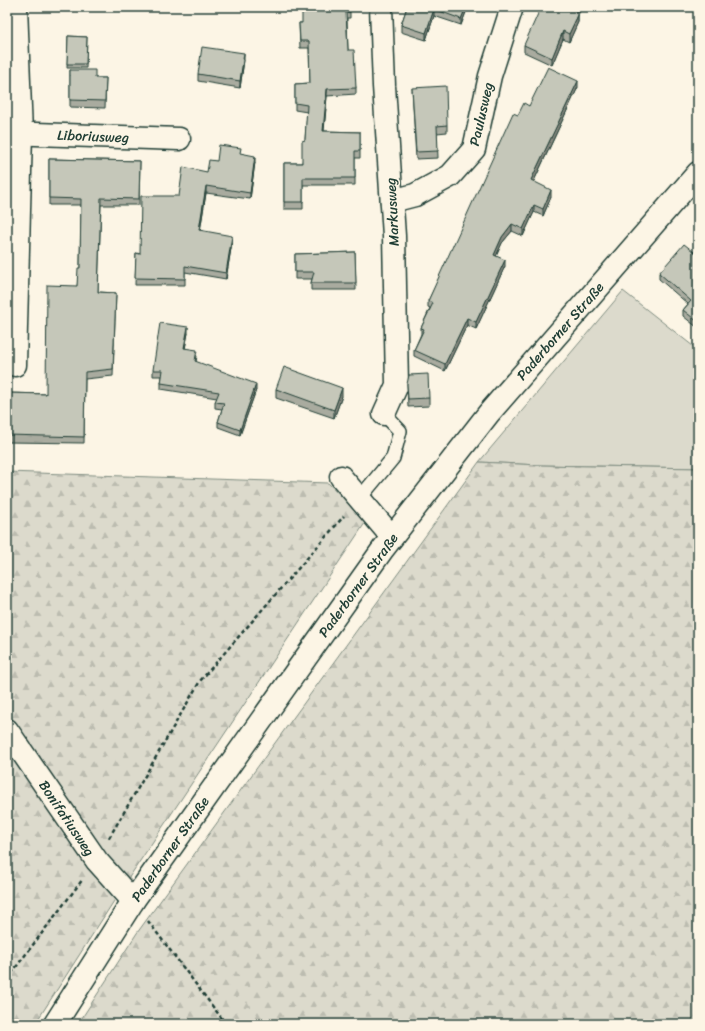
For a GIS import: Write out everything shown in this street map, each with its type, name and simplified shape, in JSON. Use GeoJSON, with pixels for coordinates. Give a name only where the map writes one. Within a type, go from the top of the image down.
{"type":"FeatureCollection","features":[{"type":"Feature","properties":{"kind":"street"},"geometry":{"type":"LineString","coordinates":[[15,365],[14,133],[16,7]]}},
{"type":"Feature","properties":{"kind":"street","name":"Markusweg"},"geometry":{"type":"LineString","coordinates":[[381,7],[384,86],[392,201],[397,385],[384,414]]}},
{"type":"Feature","properties":{"kind":"street","name":"Paulusweg"},"geometry":{"type":"LineString","coordinates":[[392,201],[415,195],[450,176],[474,149],[490,76],[512,7]]}},
{"type":"Feature","properties":{"kind":"street","name":"Liboriusweg"},"geometry":{"type":"LineString","coordinates":[[14,133],[179,139]]}},
{"type":"Feature","properties":{"kind":"street","name":"Paderborner Straße"},"geometry":{"type":"LineString","coordinates":[[55,1024],[133,901],[392,537],[489,413],[698,173]]}},
{"type":"Feature","properties":{"kind":"street"},"geometry":{"type":"LineString","coordinates":[[341,477],[392,537]]}},
{"type":"Feature","properties":{"kind":"street","name":"Bonifatiusweg"},"geometry":{"type":"LineString","coordinates":[[7,730],[96,861],[133,901]]}},
{"type":"Feature","properties":{"kind":"lane"},"geometry":{"type":"LineString","coordinates":[[359,499],[393,458],[400,431],[384,414]]}},
{"type":"Feature","properties":{"kind":"path"},"geometry":{"type":"LineString","coordinates":[[7,980],[96,861],[200,681],[359,499]]}},
{"type":"Feature","properties":{"kind":"path"},"geometry":{"type":"LineString","coordinates":[[133,901],[226,1024]]}},
{"type":"Feature","properties":{"kind":"green space"},"geometry":{"type":"Polygon","coordinates":[[[623,291],[698,350],[698,468],[539,465],[479,462],[623,291]]]}},
{"type":"Feature","properties":{"kind":"green space"},"geometry":{"type":"Polygon","coordinates":[[[479,462],[539,465],[698,468],[698,1024],[78,1024],[137,933],[479,462]]]}},
{"type":"Feature","properties":{"kind":"green space"},"geometry":{"type":"Polygon","coordinates":[[[7,472],[328,483],[367,520],[130,876],[35,1024],[7,1024],[7,472]]]}},
{"type":"Feature","properties":{"kind":"building"},"geometry":{"type":"Polygon","coordinates":[[[302,7],[350,7],[350,12],[346,12],[348,50],[354,50],[356,88],[327,89],[323,131],[360,132],[360,151],[355,151],[355,178],[303,178],[303,202],[284,202],[284,163],[302,163],[302,141],[305,140],[307,105],[295,103],[295,84],[310,83],[309,41],[300,41],[299,23],[302,23],[302,7]]]}},
{"type":"Feature","properties":{"kind":"building"},"geometry":{"type":"Polygon","coordinates":[[[407,7],[466,7],[461,19],[434,9],[426,33],[401,25],[407,7]]]}},
{"type":"Feature","properties":{"kind":"building"},"geometry":{"type":"Polygon","coordinates":[[[541,7],[578,7],[575,13],[578,15],[569,34],[563,31],[552,58],[524,45],[541,7]]]}},
{"type":"Feature","properties":{"kind":"building"},"geometry":{"type":"Polygon","coordinates":[[[68,36],[87,37],[86,64],[67,64],[68,36]]]}},
{"type":"Feature","properties":{"kind":"building"},"geometry":{"type":"Polygon","coordinates":[[[202,47],[244,53],[240,81],[198,74],[202,47]]]}},
{"type":"Feature","properties":{"kind":"building"},"geometry":{"type":"Polygon","coordinates":[[[548,67],[578,81],[531,180],[551,190],[543,209],[534,205],[523,229],[512,224],[502,237],[494,255],[505,260],[476,322],[467,318],[445,364],[414,350],[424,329],[421,328],[433,303],[428,301],[513,113],[518,115],[524,103],[529,106],[548,67]]]}},
{"type":"Feature","properties":{"kind":"building"},"geometry":{"type":"Polygon","coordinates":[[[70,70],[95,70],[95,78],[106,78],[105,101],[70,100],[70,70]]]}},
{"type":"Feature","properties":{"kind":"building"},"geometry":{"type":"Polygon","coordinates":[[[446,86],[447,125],[437,126],[438,151],[416,152],[412,88],[446,86]]]}},
{"type":"Feature","properties":{"kind":"building"},"geometry":{"type":"Polygon","coordinates":[[[219,145],[241,148],[240,153],[255,156],[250,193],[206,186],[199,230],[232,236],[226,273],[185,266],[185,279],[135,278],[136,253],[140,254],[141,196],[179,196],[183,167],[207,172],[209,160],[217,161],[219,145]]]}},
{"type":"Feature","properties":{"kind":"building"},"geometry":{"type":"Polygon","coordinates":[[[49,159],[140,161],[139,199],[101,198],[98,292],[116,293],[113,369],[85,372],[84,437],[7,435],[7,393],[46,394],[47,285],[77,286],[78,268],[80,268],[81,199],[49,198],[49,159]]]}},
{"type":"Feature","properties":{"kind":"building"},"geometry":{"type":"Polygon","coordinates":[[[684,244],[698,255],[698,322],[683,310],[691,301],[659,273],[684,244]]]}},
{"type":"Feature","properties":{"kind":"building"},"geometry":{"type":"Polygon","coordinates":[[[355,252],[356,283],[311,283],[314,272],[295,272],[295,254],[355,252]]]}},
{"type":"Feature","properties":{"kind":"building"},"geometry":{"type":"Polygon","coordinates":[[[160,323],[188,327],[184,348],[197,350],[195,361],[256,384],[240,430],[218,422],[224,403],[215,402],[219,392],[161,383],[163,370],[153,370],[160,323]]]}},
{"type":"Feature","properties":{"kind":"building"},"geometry":{"type":"Polygon","coordinates":[[[284,367],[342,388],[334,410],[276,389],[284,367]]]}},
{"type":"Feature","properties":{"kind":"building"},"geometry":{"type":"Polygon","coordinates":[[[428,374],[429,398],[408,399],[407,384],[409,375],[428,374]]]}}]}
